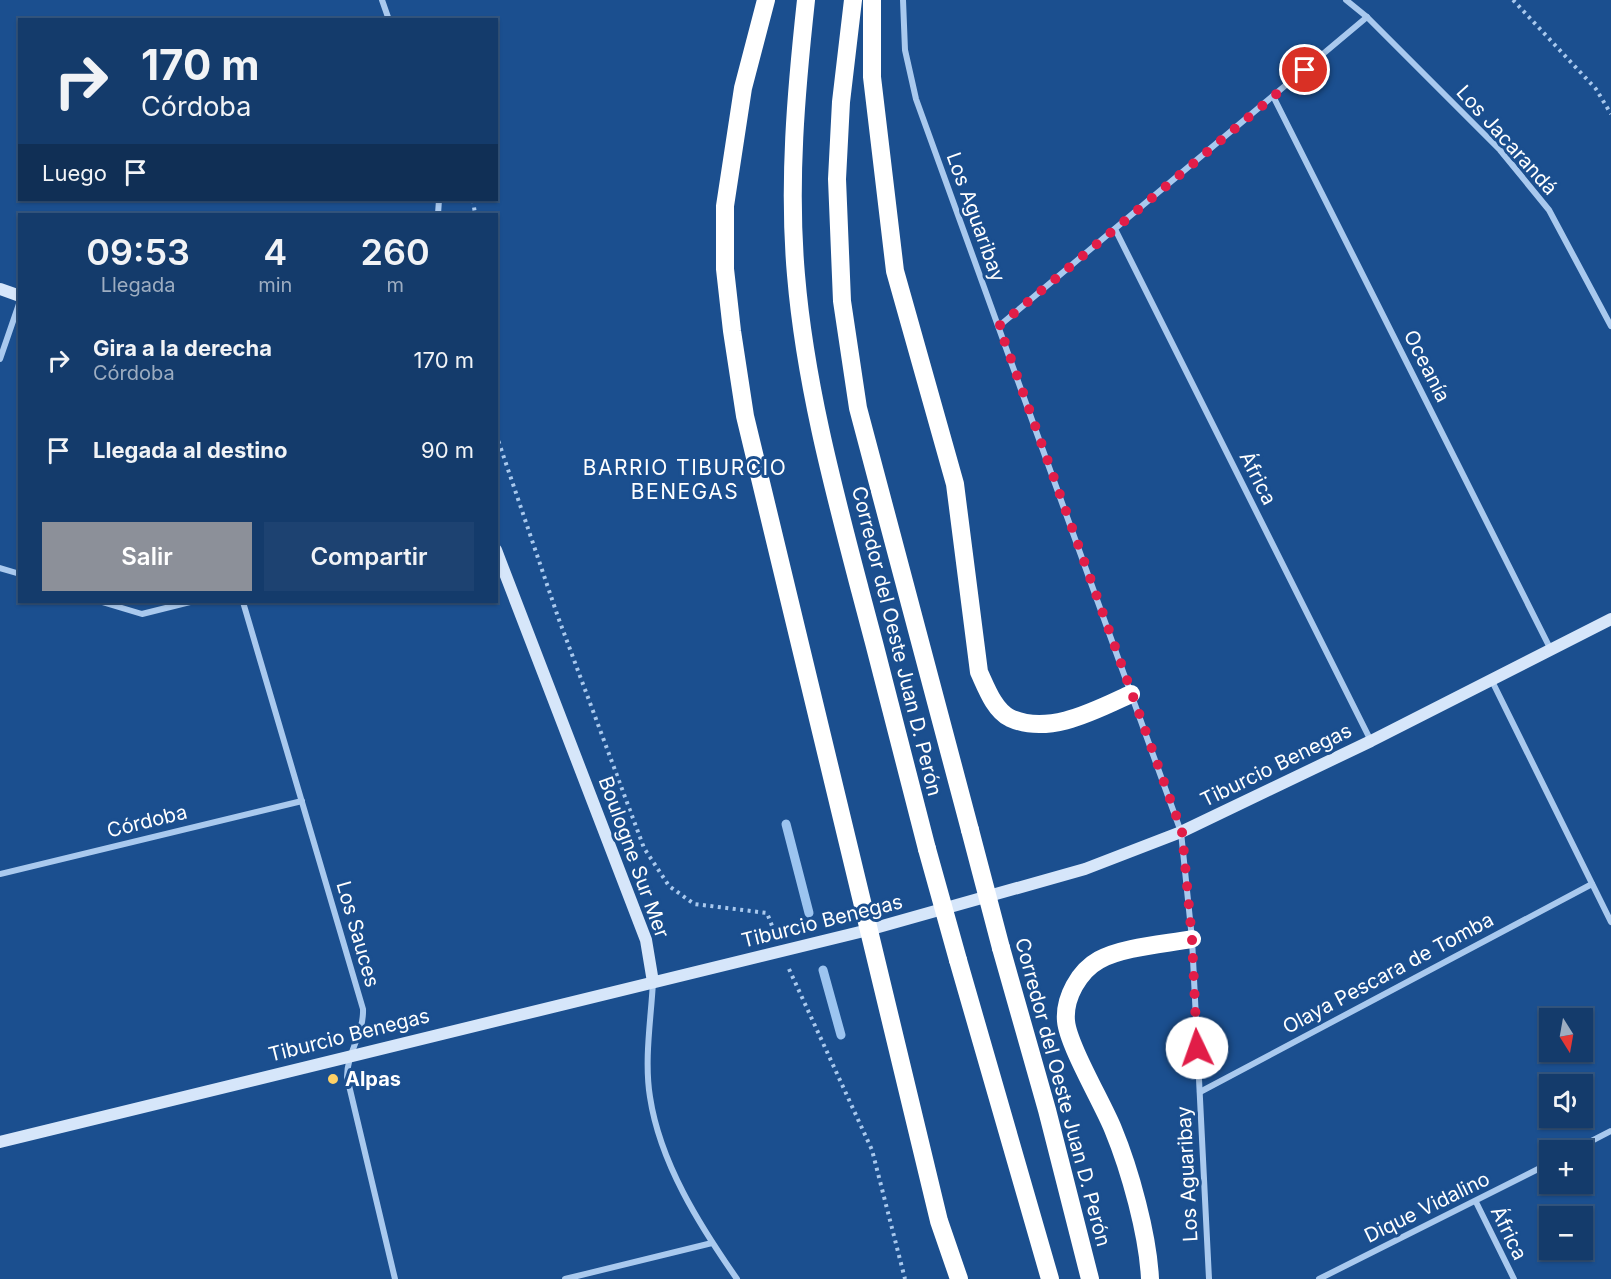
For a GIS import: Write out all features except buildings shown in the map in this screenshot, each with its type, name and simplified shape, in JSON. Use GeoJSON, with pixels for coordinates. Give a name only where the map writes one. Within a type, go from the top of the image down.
{"type":"FeatureCollection","features":[{"type":"Feature","properties":{"kind":"highway"},"geometry":{"type":"LineString","coordinates":[[766,0],[743,88],[725,206],[725,269],[732,331],[745,416],[868,930],[939,1221],[959,1279]]}},
{"type":"Feature","properties":{"kind":"highway","name":"Corredor del Oeste Juan D. Perón"},"geometry":{"type":"LineString","coordinates":[[806,0],[793,141],[792,207],[796,277],[807,357],[835,495],[927,849],[1050,1279]]}},
{"type":"Feature","properties":{"kind":"highway","name":"Corredor del Oeste Juan D. Perón"},"geometry":{"type":"LineString","coordinates":[[852,0],[841,102],[837,179],[842,301],[858,408],[1001,948],[1047,1110],[1090,1279]]}},
{"type":"Feature","properties":{"kind":"highway"},"geometry":{"type":"LineString","coordinates":[[872,0],[872,77],[896,271],[955,484],[979,672],[989,696],[1009,717],[1041,725],[1088,714],[1131,694]]}},
{"type":"Feature","properties":{"kind":"highway"},"geometry":{"type":"LineString","coordinates":[[1150,1279],[1138,1208],[1114,1131],[1066,1022],[1068,999],[1081,975],[1099,960],[1131,950],[1192,939]]}},
{"type":"Feature","properties":{"kind":"main road"},"geometry":{"type":"LineString","coordinates":[[0,290],[18,295]]}},
{"type":"Feature","properties":{"kind":"main road","name":"Boulogne Sur Mer"},"geometry":{"type":"LineString","coordinates":[[498,555],[646,940],[653,982]]}},
{"type":"Feature","properties":{"kind":"main road","name":"Tiburcio Benegas"},"geometry":{"type":"LineString","coordinates":[[0,1142],[868,930],[1056,878],[1182,832],[1371,741],[1611,619]]}},
{"type":"Feature","properties":{"kind":"street"},"geometry":{"type":"LineString","coordinates":[[382,0],[388,18]]}},
{"type":"Feature","properties":{"kind":"street","name":"Los Aguaribay"},"geometry":{"type":"LineString","coordinates":[[903,0],[905,50],[916,99],[1182,832],[1192,939],[1209,1279]]}},
{"type":"Feature","properties":{"kind":"street","name":"Los Jacarandá"},"geometry":{"type":"LineString","coordinates":[[1346,0],[1367,17],[1500,150],[1549,210],[1611,326]]}},
{"type":"Feature","properties":{"kind":"street"},"geometry":{"type":"LineString","coordinates":[[999,326],[1367,17]]}},
{"type":"Feature","properties":{"kind":"street","name":"Oceanía"},"geometry":{"type":"LineString","coordinates":[[1273,96],[1552,650]]}},
{"type":"Feature","properties":{"kind":"street","name":"África"},"geometry":{"type":"LineString","coordinates":[[1115,229],[1371,741]]}},
{"type":"Feature","properties":{"kind":"street"},"geometry":{"type":"LineString","coordinates":[[0,359],[18,308]]}},
{"type":"Feature","properties":{"kind":"street"},"geometry":{"type":"LineString","coordinates":[[0,568],[18,573]]}},
{"type":"Feature","properties":{"kind":"street"},"geometry":{"type":"LineString","coordinates":[[105,603],[142,614],[186,603]]}},
{"type":"Feature","properties":{"kind":"street","name":"Los Sauces"},"geometry":{"type":"LineString","coordinates":[[243,603],[363,1009],[361,1029],[349,1055],[347,1077],[350,1099],[395,1279]]}},
{"type":"Feature","properties":{"kind":"street"},"geometry":{"type":"LineString","coordinates":[[1491,681],[1611,922]]}},
{"type":"Feature","properties":{"kind":"street","name":"Córdoba"},"geometry":{"type":"LineString","coordinates":[[0,874],[302,801]]}},
{"type":"Feature","properties":{"kind":"street","name":"Olaya Pescara de Tomba"},"geometry":{"type":"LineString","coordinates":[[1200,1092],[1592,884]]}},
{"type":"Feature","properties":{"kind":"street","name":"Boulogne Sur Mer"},"geometry":{"type":"LineString","coordinates":[[653,982],[648,1070],[650,1098],[668,1158],[712,1243],[737,1279]]}},
{"type":"Feature","properties":{"kind":"street"},"geometry":{"type":"LineString","coordinates":[[1593,1140],[1611,1131]]}},
{"type":"Feature","properties":{"kind":"street","name":"Dique Vidalino"},"geometry":{"type":"LineString","coordinates":[[1319,1279],[1539,1169]]}},
{"type":"Feature","properties":{"kind":"street","name":"África"},"geometry":{"type":"LineString","coordinates":[[1476,1202],[1514,1279]]}},
{"type":"Feature","properties":{"kind":"street"},"geometry":{"type":"LineString","coordinates":[[565,1279],[712,1243]]}},
{"type":"Feature","properties":{"kind":"path"},"geometry":{"type":"LineString","coordinates":[[1513,0],[1596,89],[1611,114]]}},
{"type":"Feature","properties":{"kind":"path"},"geometry":{"type":"LineString","coordinates":[[498,440],[558,617],[644,848],[669,886],[694,904],[767,913],[781,951],[872,1150],[905,1279]]}},
{"type":"Feature","properties":{"kind":"waterway"},"geometry":{"type":"LineString","coordinates":[[786,824],[809,913]]}},
{"type":"Feature","properties":{"kind":"waterway"},"geometry":{"type":"LineString","coordinates":[[823,970],[841,1035]]}},
{"type":"Feature","properties":{"kind":"place","name":"Alpas"},"geometry":{"type":"Point","coordinates":[333,1079]}},
{"type":"Feature","properties":{"kind":"district","name":"BARRIO TIBURCIO BENEGAS"},"geometry":{"type":"Point","coordinates":[685,480]}},
{"type":"Feature","properties":{"kind":"route"},"geometry":{"type":"LineString","coordinates":[[1197,1048],[1192,939],[1182,832],[999,326],[1305,70]]}}]}
